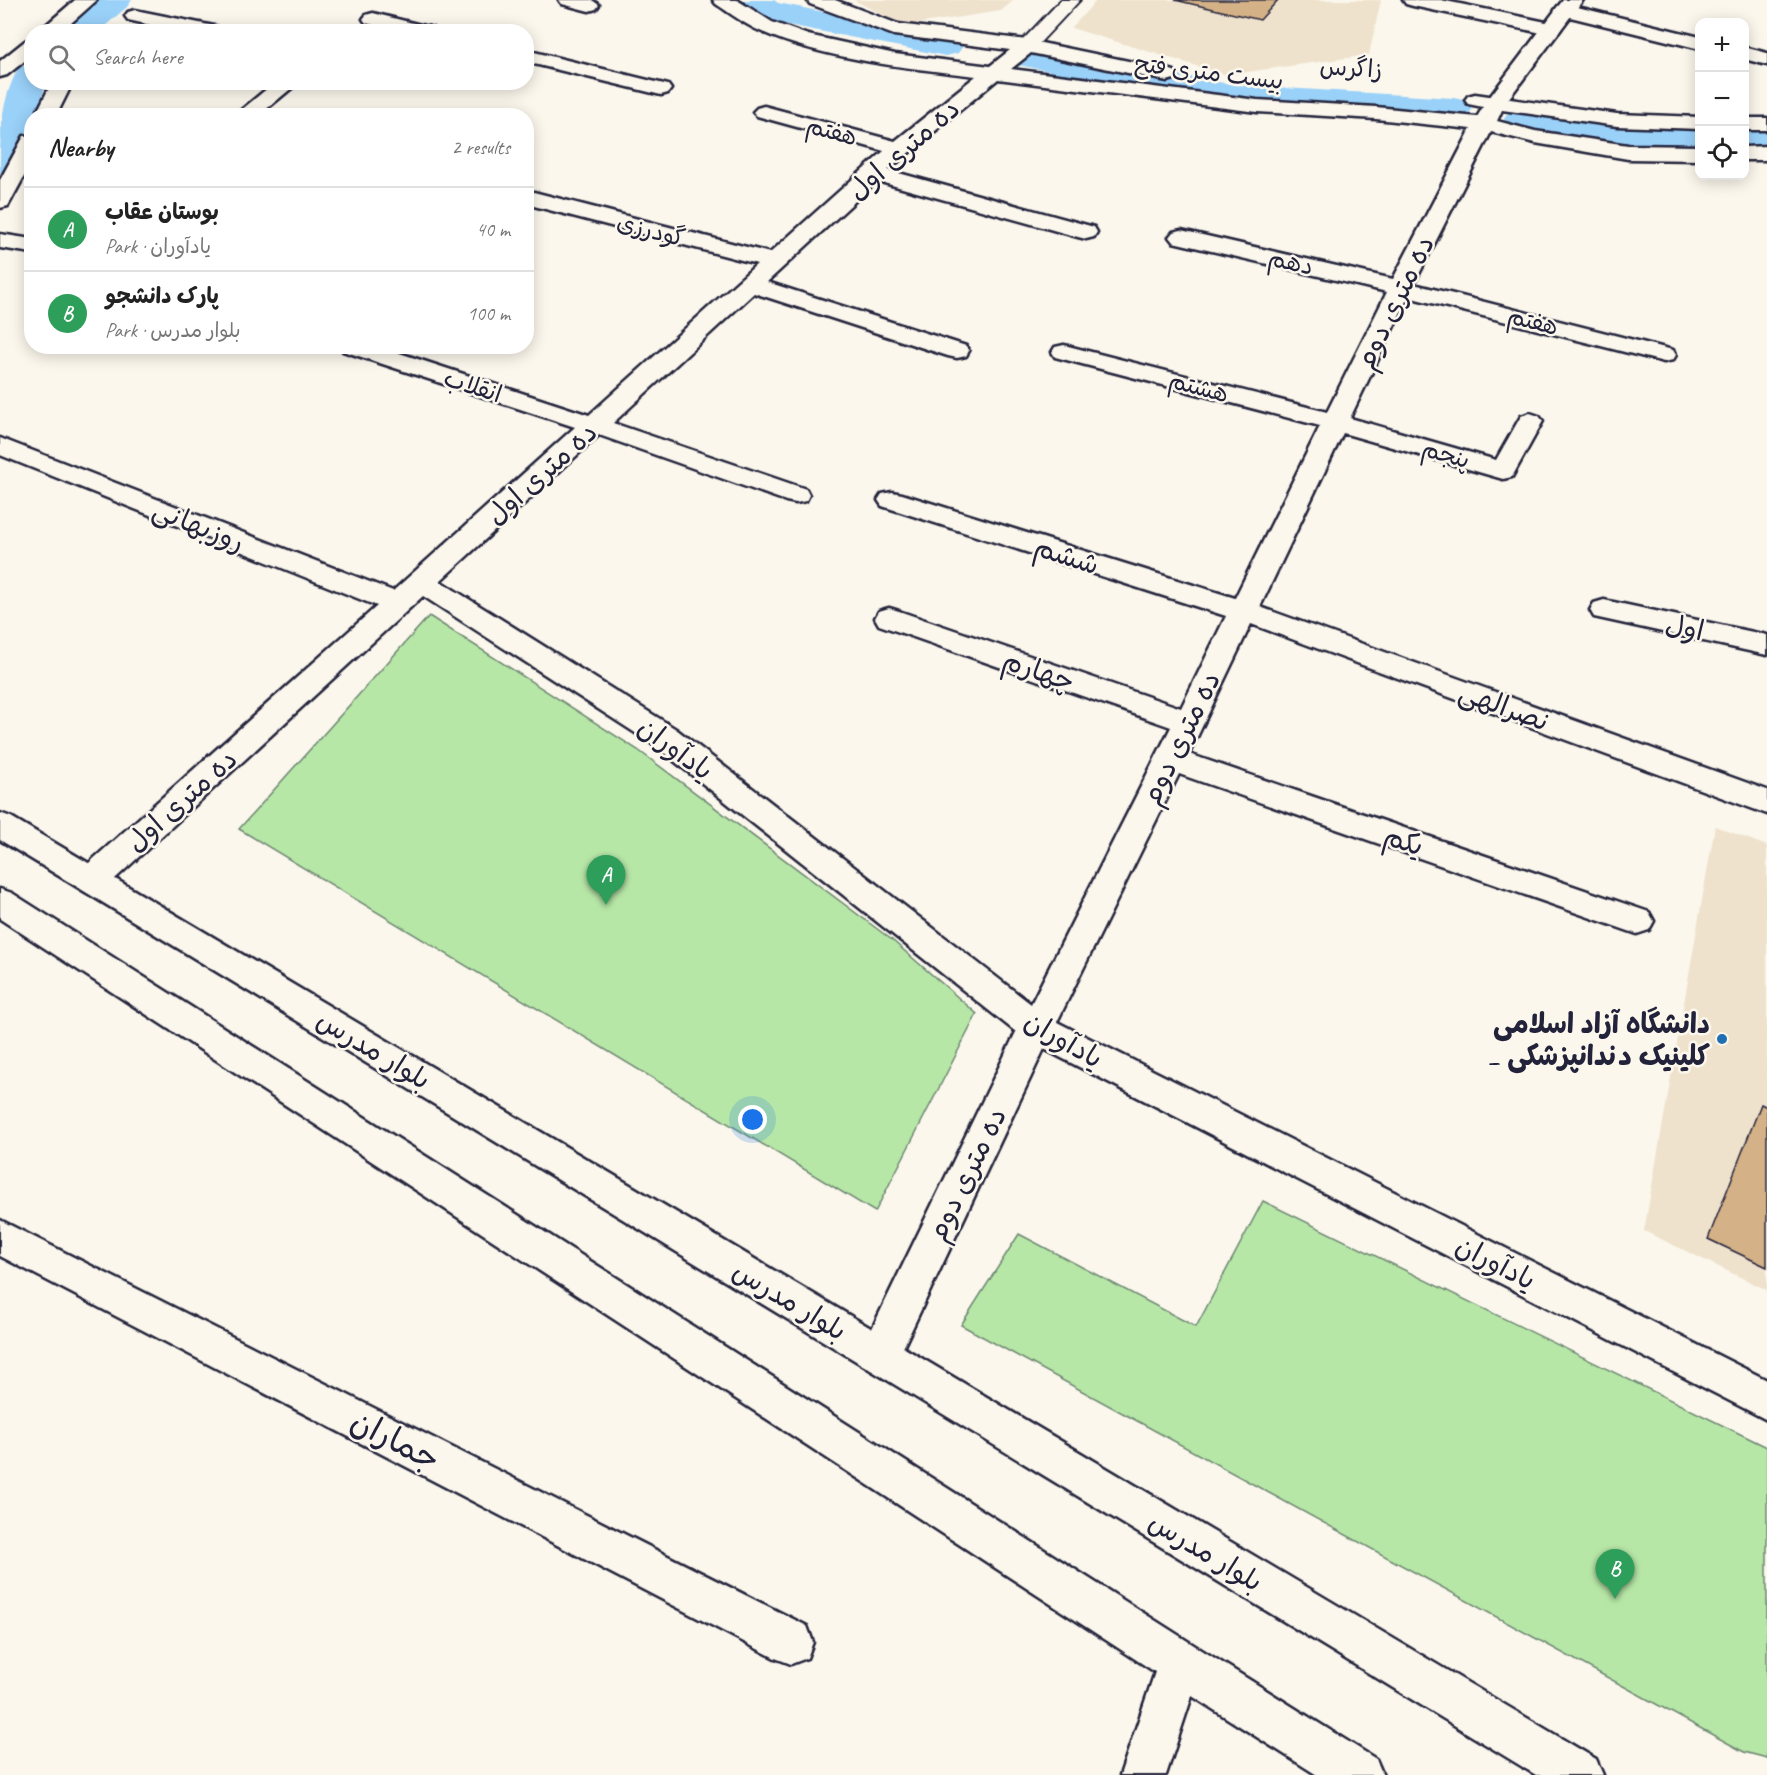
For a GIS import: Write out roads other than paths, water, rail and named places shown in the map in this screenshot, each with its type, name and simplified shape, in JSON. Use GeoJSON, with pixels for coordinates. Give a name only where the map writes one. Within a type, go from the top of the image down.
{"type":"FeatureCollection","features":[{"type":"Feature","properties":{"kind":"street"},"geometry":{"type":"LineString","coordinates":[[58,24],[87,0]]}},
{"type":"Feature","properties":{"kind":"street"},"geometry":{"type":"LineString","coordinates":[[569,0],[589,5]]}},
{"type":"Feature","properties":{"kind":"street","name":"بیست متری فتح"},"geometry":{"type":"LineString","coordinates":[[723,0],[765,26],[802,40],[895,60],[1257,106],[1376,113],[1490,113],[1695,123]]}},
{"type":"Feature","properties":{"kind":"street","name":"زاگرس"},"geometry":{"type":"LineString","coordinates":[[818,0],[894,29],[1027,46],[1219,86],[1404,96]]}},
{"type":"Feature","properties":{"kind":"street"},"geometry":{"type":"LineString","coordinates":[[1413,0],[1551,29]]}},
{"type":"Feature","properties":{"kind":"street"},"geometry":{"type":"LineString","coordinates":[[1569,5],[1695,41]]}},
{"type":"Feature","properties":{"kind":"street","name":"ده متری دوم"},"geometry":{"type":"LineString","coordinates":[[880,1354],[1036,1028],[1171,759],[1401,288],[1490,113],[1569,5]]}},
{"type":"Feature","properties":{"kind":"street"},"geometry":{"type":"LineString","coordinates":[[125,24],[140,8],[189,24]]}},
{"type":"Feature","properties":{"kind":"street"},"geometry":{"type":"LineString","coordinates":[[367,24],[381,12],[408,24]]}},
{"type":"Feature","properties":{"kind":"street","name":"ده متری اول"},"geometry":{"type":"LineString","coordinates":[[93,879],[899,149],[1027,46]]}},
{"type":"Feature","properties":{"kind":"street"},"geometry":{"type":"LineString","coordinates":[[0,71],[24,52]]}},
{"type":"Feature","properties":{"kind":"street"},"geometry":{"type":"LineString","coordinates":[[1749,54],[1767,59]]}},
{"type":"Feature","properties":{"kind":"street"},"geometry":{"type":"LineString","coordinates":[[534,58],[661,89]]}},
{"type":"Feature","properties":{"kind":"street"},"geometry":{"type":"LineString","coordinates":[[49,108],[59,90]]}},
{"type":"Feature","properties":{"kind":"street"},"geometry":{"type":"LineString","coordinates":[[255,108],[278,90]]}},
{"type":"Feature","properties":{"kind":"street"},"geometry":{"type":"LineString","coordinates":[[1450,99],[1490,113]]}},
{"type":"Feature","properties":{"kind":"street","name":"هفتم"},"geometry":{"type":"LineString","coordinates":[[764,112],[899,149]]}},
{"type":"Feature","properties":{"kind":"street","name":"بیست متری فتح"},"geometry":{"type":"LineString","coordinates":[[1490,113],[1535,137],[1628,152],[1695,153]]}},
{"type":"Feature","properties":{"kind":"street"},"geometry":{"type":"LineString","coordinates":[[1749,124],[1767,124]]}},
{"type":"Feature","properties":{"kind":"street"},"geometry":{"type":"LineString","coordinates":[[1749,154],[1767,153]]}},
{"type":"Feature","properties":{"kind":"street"},"geometry":{"type":"LineString","coordinates":[[0,201],[24,158]]}},
{"type":"Feature","properties":{"kind":"street"},"geometry":{"type":"LineString","coordinates":[[873,173],[1086,232]]}},
{"type":"Feature","properties":{"kind":"street","name":"گودرزی"},"geometry":{"type":"LineString","coordinates":[[534,199],[775,262]]}},
{"type":"Feature","properties":{"kind":"street","name":"دهم"},"geometry":{"type":"LineString","coordinates":[[1181,237],[1401,288]]}},
{"type":"Feature","properties":{"kind":"street"},"geometry":{"type":"LineString","coordinates":[[0,242],[24,245]]}},
{"type":"Feature","properties":{"kind":"street"},"geometry":{"type":"LineString","coordinates":[[750,284],[957,351]]}},
{"type":"Feature","properties":{"kind":"street","name":"هفتم"},"geometry":{"type":"LineString","coordinates":[[1401,288],[1664,355]]}},
{"type":"Feature","properties":{"kind":"street","name":"هشتم"},"geometry":{"type":"LineString","coordinates":[[1064,352],[1335,422]]}},
{"type":"Feature","properties":{"kind":"street","name":"انقلاب"},"geometry":{"type":"LineString","coordinates":[[377,354],[594,424]]}},
{"type":"Feature","properties":{"kind":"street","name":"پنجم"},"geometry":{"type":"LineString","coordinates":[[1335,422],[1503,471],[1530,422]]}},
{"type":"Feature","properties":{"kind":"street"},"geometry":{"type":"LineString","coordinates":[[594,424],[796,495]]}},
{"type":"Feature","properties":{"kind":"street","name":"روزبهانی"},"geometry":{"type":"LineString","coordinates":[[0,446],[397,603]]}},
{"type":"Feature","properties":{"kind":"street","name":"ششم"},"geometry":{"type":"LineString","coordinates":[[892,500],[1243,611]]}},
{"type":"Feature","properties":{"kind":"street","name":"یادآوران"},"geometry":{"type":"LineString","coordinates":[[421,582],[665,736],[1036,1028],[1767,1401]]}},
{"type":"Feature","properties":{"kind":"street","name":"اول"},"geometry":{"type":"LineString","coordinates":[[1604,610],[1767,645]]}},
{"type":"Feature","properties":{"kind":"street","name":"نصرالهی"},"geometry":{"type":"LineString","coordinates":[[1243,611],[1767,802]]}},
{"type":"Feature","properties":{"kind":"street","name":"چهارم"},"geometry":{"type":"LineString","coordinates":[[889,618],[1188,722]]}},
{"type":"Feature","properties":{"kind":"street","name":"یکم"},"geometry":{"type":"LineString","coordinates":[[1171,759],[1637,921]]}},
{"type":"Feature","properties":{"kind":"street","name":"بلوار مدرس"},"geometry":{"type":"LineString","coordinates":[[0,825],[1580,1775]]}},
{"type":"Feature","properties":{"kind":"street"},"geometry":{"type":"LineString","coordinates":[[3,908],[1181,1664],[1360,1775]]}},
{"type":"Feature","properties":{"kind":"street","name":"جماران"},"geometry":{"type":"LineString","coordinates":[[0,1237],[791,1642]]}},
{"type":"Feature","properties":{"kind":"street"},"geometry":{"type":"LineString","coordinates":[[1143,1775],[1181,1664]]}},
{"type":"Feature","properties":{"kind":"lane"},"geometry":{"type":"LineString","coordinates":[[1027,46],[1071,0]]}},
{"type":"Feature","properties":{"kind":"waterway"},"geometry":{"type":"LineString","coordinates":[[86,24],[115,0]]}},
{"type":"Feature","properties":{"kind":"waterway"},"geometry":{"type":"LineString","coordinates":[[750,0],[768,11],[946,46]]}},
{"type":"Feature","properties":{"kind":"waterway"},"geometry":{"type":"LineString","coordinates":[[1030,58],[1235,96],[1454,109]]}},
{"type":"Feature","properties":{"kind":"waterway"},"geometry":{"type":"LineString","coordinates":[[0,162],[26,90]]}},
{"type":"Feature","properties":{"kind":"waterway"},"geometry":{"type":"LineString","coordinates":[[1522,119],[1604,136],[1695,138]]}},
{"type":"Feature","properties":{"kind":"waterway"},"geometry":{"type":"LineString","coordinates":[[1749,138],[1767,138]]}},
{"type":"Feature","properties":{"kind":"place","name":"بوستان عقاب"},"geometry":{"type":"Point","coordinates":[606,905]}},
{"type":"Feature","properties":{"kind":"place","name":"دانشگاه آزاد اسلامی _ کلینیک دندانپزشکی"},"geometry":{"type":"Point","coordinates":[1722,1039]}},
{"type":"Feature","properties":{"kind":"place","name":"پارک دانشجو"},"geometry":{"type":"Point","coordinates":[1615,1599]}}]}
